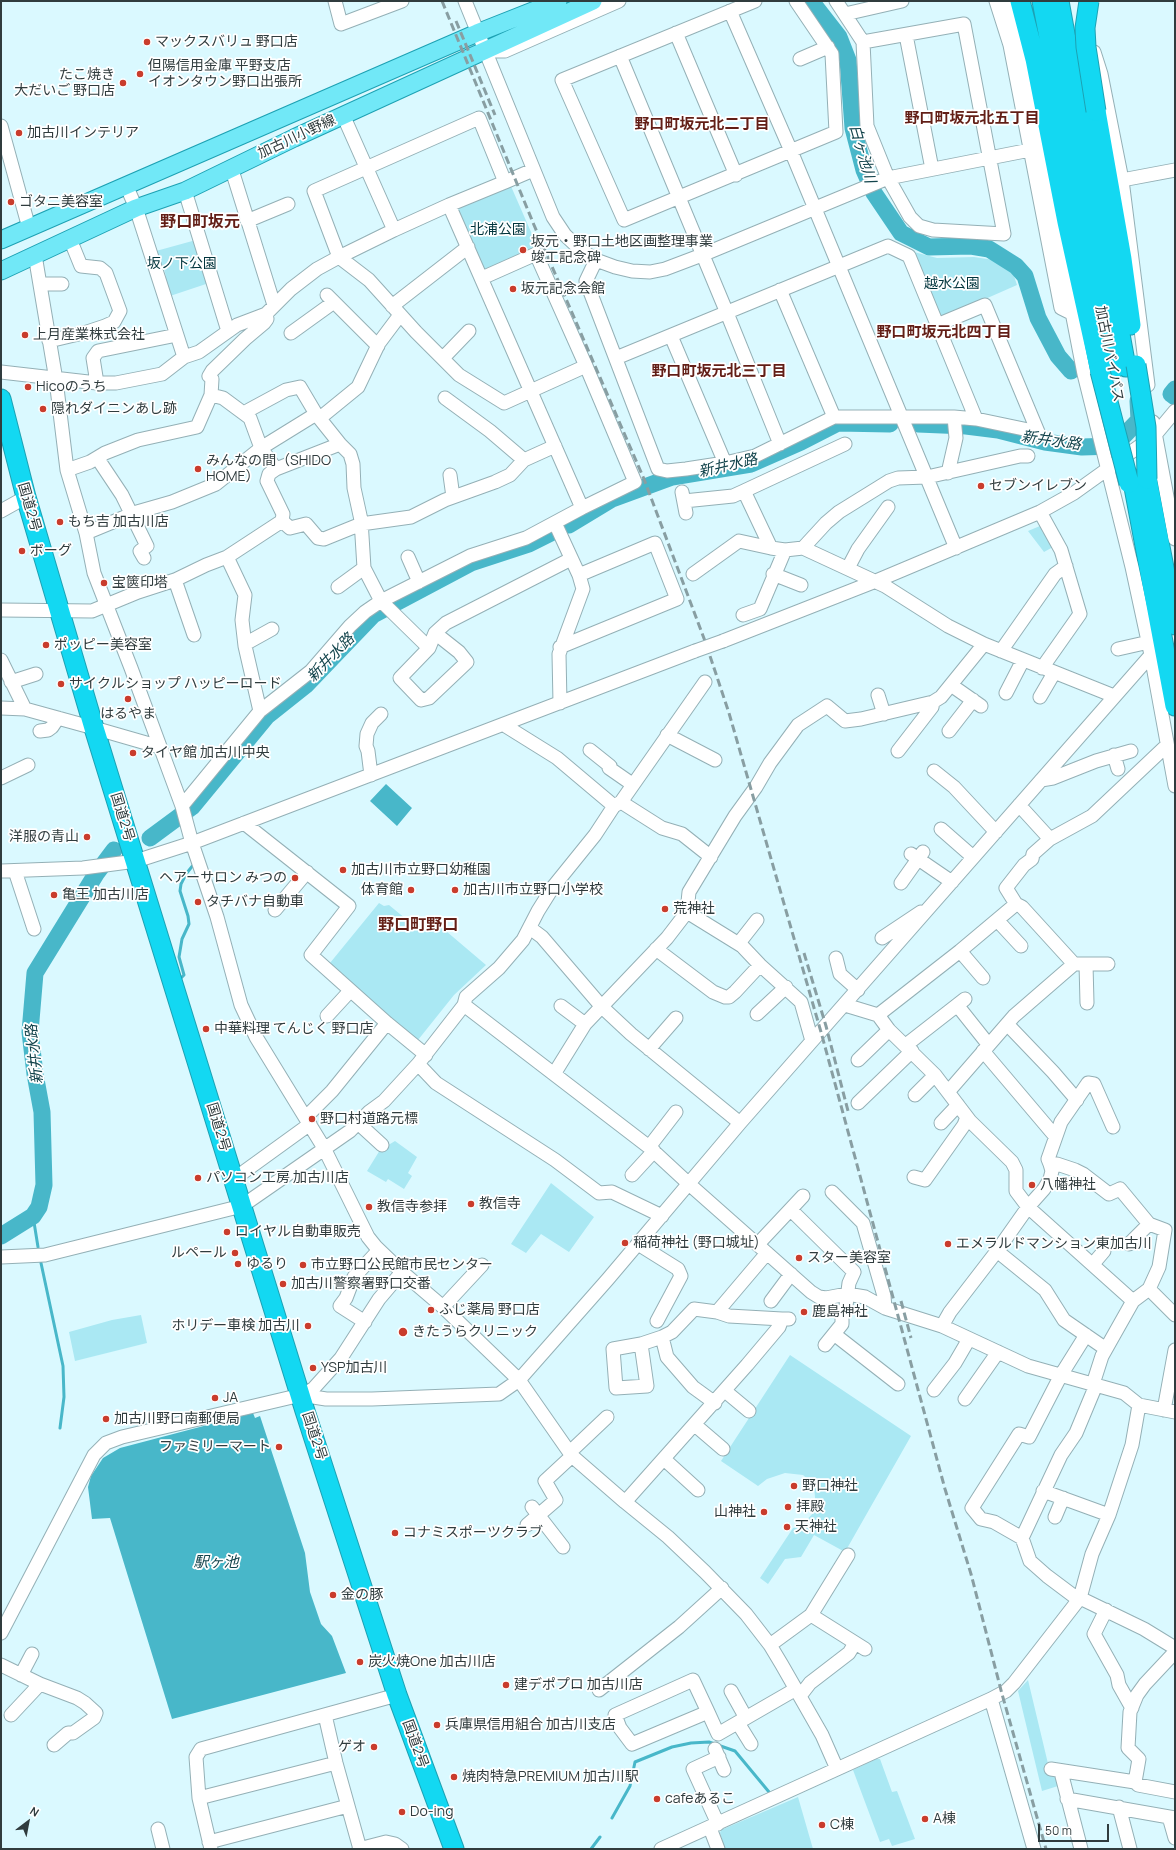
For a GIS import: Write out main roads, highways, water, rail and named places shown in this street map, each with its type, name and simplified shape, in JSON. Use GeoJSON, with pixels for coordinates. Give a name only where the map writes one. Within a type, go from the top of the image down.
{"type":"FeatureCollection","features":[{"type":"Feature","properties":{"kind":"highway"},"geometry":{"type":"LineString","coordinates":[[1020,1],[1034,53],[1067,222],[1118,368],[1136,481]]}},
{"type":"Feature","properties":{"kind":"highway","name":"加古川バイパス"},"geometry":{"type":"LineString","coordinates":[[1042,1],[1118,368]]}},
{"type":"Feature","properties":{"kind":"highway","name":"加古川バイパス"},"geometry":{"type":"LineString","coordinates":[[1059,1],[1136,481],[1142,530],[1175,706]]}},
{"type":"Feature","properties":{"kind":"highway"},"geometry":{"type":"LineString","coordinates":[[1090,1],[1085,28],[1086,47],[1122,259],[1118,368]]}},
{"type":"Feature","properties":{"kind":"highway","name":"国道2号"},"geometry":{"type":"LineString","coordinates":[[1,399],[26,497],[94,728],[301,1395],[397,1695],[454,1849]]}},
{"type":"Feature","properties":{"kind":"highway","name":"加古川バイパス"},"geometry":{"type":"LineString","coordinates":[[1136,481],[1175,625]]}},
{"type":"Feature","properties":{"kind":"main road","name":"加古川小野線"},"geometry":{"type":"LineString","coordinates":[[1,240],[477,33],[558,1]]}},
{"type":"Feature","properties":{"kind":"main road","name":"加古川小野線"},"geometry":{"type":"LineString","coordinates":[[1,270],[136,208],[185,190],[230,167],[593,1]]}},
{"type":"Feature","properties":{"kind":"water"},"geometry":{"type":"Polygon","coordinates":[[[386,784],[412,808],[397,826],[370,801],[386,784]]]}},
{"type":"Feature","properties":{"kind":"water","name":"駅ヶ池"},"geometry":{"type":"Polygon","coordinates":[[[253,1413],[255,1418],[260,1416],[305,1553],[310,1592],[321,1624],[332,1636],[346,1673],[172,1719],[110,1518],[92,1519],[88,1487],[91,1476],[103,1458],[120,1448],[253,1413]]]}},
{"type":"Feature","properties":{"kind":"waterway","name":"白ヶ池川"},"geometry":{"type":"LineString","coordinates":[[811,1],[839,37],[848,60],[853,128],[864,170],[874,193],[901,233],[929,247],[971,246],[989,249],[1016,266],[1025,276],[1038,318],[1058,356],[1071,371]]}},
{"type":"Feature","properties":{"kind":"waterway","name":"白ヶ池川"},"geometry":{"type":"LineString","coordinates":[[1175,389],[1171,394],[1175,397]]}},
{"type":"Feature","properties":{"kind":"waterway","name":"新井水路"},"geometry":{"type":"LineString","coordinates":[[918,424],[966,426],[998,430],[1045,442],[1082,447],[1114,446],[1139,420],[1138,401]]}},
{"type":"Feature","properties":{"kind":"waterway","name":"新井水路"},"geometry":{"type":"LineString","coordinates":[[569,525],[612,499],[672,477],[751,464],[801,442],[838,423],[890,424]]}},
{"type":"Feature","properties":{"kind":"waterway","name":"新井水路"},"geometry":{"type":"LineString","coordinates":[[150,838],[192,807],[267,716],[306,685],[373,615],[471,563],[529,544],[551,533]]}},
{"type":"Feature","properties":{"kind":"waterway","name":"新井水路"},"geometry":{"type":"LineString","coordinates":[[1,1236],[33,1216],[39,1207],[44,1185],[42,1112],[35,1074],[30,1032],[35,973],[96,874],[114,850]]}},
{"type":"Feature","properties":{"kind":"waterway"},"geometry":{"type":"LineString","coordinates":[[181,978],[184,975],[179,957],[182,939],[189,924],[180,891],[181,884],[186,874],[194,864]]}},
{"type":"Feature","properties":{"kind":"waterway"},"geometry":{"type":"LineString","coordinates":[[33,1216],[38,1247]]}},
{"type":"Feature","properties":{"kind":"waterway"},"geometry":{"type":"LineString","coordinates":[[41,1263],[63,1366],[64,1397],[60,1428]]}},
{"type":"Feature","properties":{"kind":"waterway"},"geometry":{"type":"LineString","coordinates":[[612,1818],[630,1786],[635,1762],[672,1747],[691,1743],[709,1742],[735,1751],[769,1792]]}},
{"type":"Feature","properties":{"kind":"waterway"},"geometry":{"type":"LineString","coordinates":[[591,1849],[600,1837]]}},
{"type":"Feature","properties":{"kind":"railway"},"geometry":{"type":"LineString","coordinates":[[442,1],[534,225],[644,479],[705,641],[729,713],[821,1032],[945,1489],[971,1574],[1002,1694],[1046,1849]]}},
{"type":"Feature","properties":{"kind":"railway"},"geometry":{"type":"LineString","coordinates":[[456,21],[495,115]]}},
{"type":"Feature","properties":{"kind":"railway"},"geometry":{"type":"LineString","coordinates":[[804,953],[826,1026],[848,1111]]}},
{"type":"Feature","properties":{"kind":"railway"},"geometry":{"type":"LineString","coordinates":[[901,1301],[911,1338]]}},
{"type":"Feature","properties":{"kind":"place","name":"マックスバリュ 野口店"},"geometry":{"type":"Point","coordinates":[147,42]}},
{"type":"Feature","properties":{"kind":"place","name":"但陽信用金庫 平野支店 イオンタウン野口出張所"},"geometry":{"type":"Point","coordinates":[140,74]}},
{"type":"Feature","properties":{"kind":"place","name":"たこ焼き 大だいご 野口店"},"geometry":{"type":"Point","coordinates":[123,83]}},
{"type":"Feature","properties":{"kind":"place","name":"加古川インテリア"},"geometry":{"type":"Point","coordinates":[19,133]}},
{"type":"Feature","properties":{"kind":"place","name":"ゴタニ美容室"},"geometry":{"type":"Point","coordinates":[11,202]}},
{"type":"Feature","properties":{"kind":"place","name":"坂元・野口土地区画整理事業 竣工記念碑"},"geometry":{"type":"Point","coordinates":[523,250]}},
{"type":"Feature","properties":{"kind":"place","name":"坂元記念会館"},"geometry":{"type":"Point","coordinates":[513,289]}},
{"type":"Feature","properties":{"kind":"place","name":"上月産業株式会社"},"geometry":{"type":"Point","coordinates":[25,335]}},
{"type":"Feature","properties":{"kind":"place","name":"Hicoのうち"},"geometry":{"type":"Point","coordinates":[28,387]}},
{"type":"Feature","properties":{"kind":"place","name":"隠れダイニンあし跡"},"geometry":{"type":"Point","coordinates":[43,409]}},
{"type":"Feature","properties":{"kind":"place","name":"みんなの間（SHIDO HOME）"},"geometry":{"type":"Point","coordinates":[198,469]}},
{"type":"Feature","properties":{"kind":"place","name":"セブンイレブン"},"geometry":{"type":"Point","coordinates":[981,486]}},
{"type":"Feature","properties":{"kind":"place","name":"もち吉 加古川店"},"geometry":{"type":"Point","coordinates":[60,522]}},
{"type":"Feature","properties":{"kind":"place","name":"ボーグ"},"geometry":{"type":"Point","coordinates":[22,551]}},
{"type":"Feature","properties":{"kind":"place","name":"宝篋印塔"},"geometry":{"type":"Point","coordinates":[104,583]}},
{"type":"Feature","properties":{"kind":"place","name":"ポッピー美容室"},"geometry":{"type":"Point","coordinates":[46,645]}},
{"type":"Feature","properties":{"kind":"place","name":"サイクルショップ ハッピーロード"},"geometry":{"type":"Point","coordinates":[61,684]}},
{"type":"Feature","properties":{"kind":"place","name":"はるやま"},"geometry":{"type":"Point","coordinates":[128,699]}},
{"type":"Feature","properties":{"kind":"place","name":"タイヤ館 加古川中央"},"geometry":{"type":"Point","coordinates":[133,753]}},
{"type":"Feature","properties":{"kind":"place","name":"洋服の青山"},"geometry":{"type":"Point","coordinates":[87,837]}},
{"type":"Feature","properties":{"kind":"place","name":"加古川市立野口幼稚園"},"geometry":{"type":"Point","coordinates":[343,870]}},
{"type":"Feature","properties":{"kind":"place","name":"ヘアーサロン みつの"},"geometry":{"type":"Point","coordinates":[295,878]}},
{"type":"Feature","properties":{"kind":"place","name":"体育館"},"geometry":{"type":"Point","coordinates":[411,890]}},
{"type":"Feature","properties":{"kind":"place","name":"加古川市立野口小学校"},"geometry":{"type":"Point","coordinates":[455,890]}},
{"type":"Feature","properties":{"kind":"place","name":"亀王 加古川店"},"geometry":{"type":"Point","coordinates":[54,895]}},
{"type":"Feature","properties":{"kind":"place","name":"タチバナ自動車"},"geometry":{"type":"Point","coordinates":[198,902]}},
{"type":"Feature","properties":{"kind":"place","name":"荒神社"},"geometry":{"type":"Point","coordinates":[665,909]}},
{"type":"Feature","properties":{"kind":"place","name":"中華料理 てんじく 野口店"},"geometry":{"type":"Point","coordinates":[206,1029]}},
{"type":"Feature","properties":{"kind":"place","name":"野口村道路元標"},"geometry":{"type":"Point","coordinates":[312,1119]}},
{"type":"Feature","properties":{"kind":"place","name":"パソコン工房 加古川店"},"geometry":{"type":"Point","coordinates":[198,1178]}},
{"type":"Feature","properties":{"kind":"place","name":"八幡神社"},"geometry":{"type":"Point","coordinates":[1032,1185]}},
{"type":"Feature","properties":{"kind":"place","name":"教信寺"},"geometry":{"type":"Point","coordinates":[471,1204]}},
{"type":"Feature","properties":{"kind":"place","name":"教信寺参拝"},"geometry":{"type":"Point","coordinates":[369,1207]}},
{"type":"Feature","properties":{"kind":"place","name":"ロイヤル自動車販売"},"geometry":{"type":"Point","coordinates":[227,1232]}},
{"type":"Feature","properties":{"kind":"place","name":"稲荷神社 (野口城址)"},"geometry":{"type":"Point","coordinates":[625,1243]}},
{"type":"Feature","properties":{"kind":"place","name":"エメラルドマンション東加古川"},"geometry":{"type":"Point","coordinates":[948,1244]}},
{"type":"Feature","properties":{"kind":"place","name":"ルペール"},"geometry":{"type":"Point","coordinates":[235,1253]}},
{"type":"Feature","properties":{"kind":"place","name":"スター美容室"},"geometry":{"type":"Point","coordinates":[799,1258]}},
{"type":"Feature","properties":{"kind":"place","name":"ゆるり"},"geometry":{"type":"Point","coordinates":[238,1264]}},
{"type":"Feature","properties":{"kind":"place","name":"市立野口公民館市民センター"},"geometry":{"type":"Point","coordinates":[303,1265]}},
{"type":"Feature","properties":{"kind":"place","name":"加古川警察署野口交番"},"geometry":{"type":"Point","coordinates":[283,1284]}},
{"type":"Feature","properties":{"kind":"place","name":"ふじ薬局 野口店"},"geometry":{"type":"Point","coordinates":[431,1310]}},
{"type":"Feature","properties":{"kind":"place","name":"鹿島神社"},"geometry":{"type":"Point","coordinates":[804,1312]}},
{"type":"Feature","properties":{"kind":"place","name":"ホリデー車検 加古川"},"geometry":{"type":"Point","coordinates":[308,1326]}},
{"type":"Feature","properties":{"kind":"place","name":"きたうらクリニック"},"geometry":{"type":"Point","coordinates":[403,1332]}},
{"type":"Feature","properties":{"kind":"place","name":"YSP加古川"},"geometry":{"type":"Point","coordinates":[313,1368]}},
{"type":"Feature","properties":{"kind":"place","name":"JA"},"geometry":{"type":"Point","coordinates":[215,1398]}},
{"type":"Feature","properties":{"kind":"place","name":"加古川野口南郵便局"},"geometry":{"type":"Point","coordinates":[106,1419]}},
{"type":"Feature","properties":{"kind":"place","name":"ファミリーマート"},"geometry":{"type":"Point","coordinates":[279,1447]}},
{"type":"Feature","properties":{"kind":"place","name":"野口神社"},"geometry":{"type":"Point","coordinates":[794,1486]}},
{"type":"Feature","properties":{"kind":"place","name":"拝殿"},"geometry":{"type":"Point","coordinates":[788,1507]}},
{"type":"Feature","properties":{"kind":"place","name":"山神社"},"geometry":{"type":"Point","coordinates":[764,1512]}},
{"type":"Feature","properties":{"kind":"place","name":"天神社"},"geometry":{"type":"Point","coordinates":[787,1527]}},
{"type":"Feature","properties":{"kind":"place","name":"コナミスポーツクラブ"},"geometry":{"type":"Point","coordinates":[395,1533]}},
{"type":"Feature","properties":{"kind":"place","name":"金の豚"},"geometry":{"type":"Point","coordinates":[333,1595]}},
{"type":"Feature","properties":{"kind":"place","name":"炭火焼One 加古川店"},"geometry":{"type":"Point","coordinates":[360,1662]}},
{"type":"Feature","properties":{"kind":"place","name":"建デポプロ 加古川店"},"geometry":{"type":"Point","coordinates":[506,1685]}},
{"type":"Feature","properties":{"kind":"place","name":"兵庫県信用組合 加古川支店"},"geometry":{"type":"Point","coordinates":[437,1725]}},
{"type":"Feature","properties":{"kind":"place","name":"ゲオ"},"geometry":{"type":"Point","coordinates":[374,1747]}},
{"type":"Feature","properties":{"kind":"place","name":"焼肉特急PREMIUM 加古川駅"},"geometry":{"type":"Point","coordinates":[454,1777]}},
{"type":"Feature","properties":{"kind":"place","name":"cafeあるこ"},"geometry":{"type":"Point","coordinates":[657,1799]}},
{"type":"Feature","properties":{"kind":"place","name":"Do-ing"},"geometry":{"type":"Point","coordinates":[402,1812]}},
{"type":"Feature","properties":{"kind":"place","name":"A棟"},"geometry":{"type":"Point","coordinates":[925,1819]}},
{"type":"Feature","properties":{"kind":"place","name":"C棟"},"geometry":{"type":"Point","coordinates":[822,1825]}},
{"type":"Feature","properties":{"kind":"district","name":"野口町坂元北五丁目"},"geometry":{"type":"Point","coordinates":[972,119]}},
{"type":"Feature","properties":{"kind":"district","name":"野口町坂元北二丁目"},"geometry":{"type":"Point","coordinates":[702,125]}},
{"type":"Feature","properties":{"kind":"district","name":"野口町坂元"},"geometry":{"type":"Point","coordinates":[200,223]}},
{"type":"Feature","properties":{"kind":"district","name":"野口町坂元北四丁目"},"geometry":{"type":"Point","coordinates":[944,333]}},
{"type":"Feature","properties":{"kind":"district","name":"野口町坂元北三丁目"},"geometry":{"type":"Point","coordinates":[719,372]}},
{"type":"Feature","properties":{"kind":"district","name":"野口町野口"},"geometry":{"type":"Point","coordinates":[418,926]}},
{"type":"Feature","properties":{"kind":"park label","name":"北浦公園"},"geometry":{"type":"Point","coordinates":[498,230]}},
{"type":"Feature","properties":{"kind":"park label","name":"坂ノ下公園"},"geometry":{"type":"Point","coordinates":[182,264]}},
{"type":"Feature","properties":{"kind":"park label","name":"越水公園"},"geometry":{"type":"Point","coordinates":[952,284]}}]}
